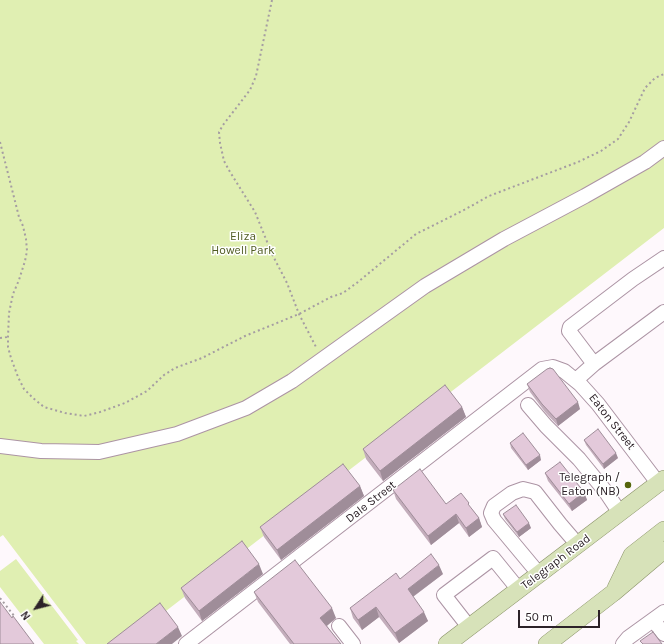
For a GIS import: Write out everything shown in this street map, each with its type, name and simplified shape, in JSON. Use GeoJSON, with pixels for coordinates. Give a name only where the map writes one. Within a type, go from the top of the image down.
{"type":"FeatureCollection","features":[{"type":"Feature","properties":{"kind":"main road","name":"Telegraph Road"},"geometry":{"type":"LineString","coordinates":[[447,644],[661,481]]}},
{"type":"Feature","properties":{"kind":"main road"},"geometry":{"type":"LineString","coordinates":[[613,593],[632,555],[664,530]]}},
{"type":"Feature","properties":{"kind":"main road"},"geometry":{"type":"LineString","coordinates":[[547,644],[662,556]]}},
{"type":"Feature","properties":{"kind":"street"},"geometry":{"type":"LineString","coordinates":[[0,446],[42,451],[99,452],[177,434],[246,408],[292,381],[425,286],[504,239],[645,162],[664,148]]}},
{"type":"Feature","properties":{"kind":"street"},"geometry":{"type":"LineString","coordinates":[[594,364],[570,331],[570,327],[633,279],[664,258]]}},
{"type":"Feature","properties":{"kind":"street"},"geometry":{"type":"LineString","coordinates":[[576,380],[594,364],[664,312]]}},
{"type":"Feature","properties":{"kind":"street","name":"Dale Street"},"geometry":{"type":"LineString","coordinates":[[195,641],[542,369],[553,366],[558,369]]}},
{"type":"Feature","properties":{"kind":"street","name":"Eaton Street"},"geometry":{"type":"LineString","coordinates":[[558,369],[564,371],[580,384],[661,481]]}},
{"type":"Feature","properties":{"kind":"street"},"geometry":{"type":"LineString","coordinates":[[528,405],[546,426],[579,459],[606,492],[620,513]]}},
{"type":"Feature","properties":{"kind":"street"},"geometry":{"type":"LineString","coordinates":[[539,574],[494,520],[491,513],[494,506],[512,493],[523,489],[535,492],[578,545]]}},
{"type":"Feature","properties":{"kind":"street"},"geometry":{"type":"LineString","coordinates":[[469,627],[444,595],[493,558],[518,590]]}},
{"type":"Feature","properties":{"kind":"street"},"geometry":{"type":"LineString","coordinates":[[623,644],[628,638],[659,616],[664,634]]}},
{"type":"Feature","properties":{"kind":"street"},"geometry":{"type":"LineString","coordinates":[[339,626],[353,644]]}},
{"type":"Feature","properties":{"kind":"path"},"geometry":{"type":"LineString","coordinates":[[272,0],[256,76],[250,90],[223,125],[220,132],[220,143],[224,161],[255,212],[272,254],[287,283],[299,314],[323,359]]}},
{"type":"Feature","properties":{"kind":"path"},"geometry":{"type":"LineString","coordinates":[[0,142],[19,217],[23,226],[27,251],[21,274],[13,294],[9,313],[8,347],[11,358],[24,389],[44,407],[65,413],[84,416],[125,403],[147,391],[164,375],[175,368],[202,358],[245,336],[299,314],[331,297],[343,293],[416,234],[489,196],[601,152],[618,139],[629,122],[645,88],[655,78],[664,74]]}},
{"type":"Feature","properties":{"kind":"path"},"geometry":{"type":"LineString","coordinates":[[0,338],[8,337]]}},
{"type":"Feature","properties":{"kind":"path"},"geometry":{"type":"LineString","coordinates":[[0,598],[15,617]]}},
{"type":"Feature","properties":{"kind":"green space","name":"Eliza Howell Park"},"geometry":{"type":"Polygon","coordinates":[[[0,0],[664,0],[664,228],[123,644],[86,644],[3,535],[0,537],[0,0]]]}},
{"type":"Feature","properties":{"kind":"green space"},"geometry":{"type":"Polygon","coordinates":[[[16,559],[78,640],[76,641],[79,644],[44,644],[0,587],[0,571],[16,559]]]}},
{"type":"Feature","properties":{"kind":"building"},"geometry":{"type":"Polygon","coordinates":[[[550,368],[553,369],[578,402],[556,419],[542,404],[527,384],[550,368]]]}},
{"type":"Feature","properties":{"kind":"building"},"geometry":{"type":"Polygon","coordinates":[[[445,385],[462,407],[380,471],[363,449],[445,385]]]}},
{"type":"Feature","properties":{"kind":"building"},"geometry":{"type":"Polygon","coordinates":[[[598,429],[616,453],[603,464],[584,440],[598,429]]]}},
{"type":"Feature","properties":{"kind":"building"},"geometry":{"type":"Polygon","coordinates":[[[523,433],[540,455],[526,465],[510,443],[523,433]]]}},
{"type":"Feature","properties":{"kind":"building"},"geometry":{"type":"Polygon","coordinates":[[[560,462],[584,492],[569,504],[545,473],[560,462]]]}},
{"type":"Feature","properties":{"kind":"building"},"geometry":{"type":"Polygon","coordinates":[[[343,464],[360,486],[277,550],[260,527],[343,464]]]}},
{"type":"Feature","properties":{"kind":"building"},"geometry":{"type":"Polygon","coordinates":[[[420,469],[446,504],[461,493],[479,518],[466,528],[456,514],[428,536],[393,490],[420,469]]]}},
{"type":"Feature","properties":{"kind":"building"},"geometry":{"type":"Polygon","coordinates":[[[516,505],[529,523],[517,532],[503,514],[516,505]]]}},
{"type":"Feature","properties":{"kind":"building"},"geometry":{"type":"Polygon","coordinates":[[[242,541],[259,564],[199,611],[181,588],[242,541]]]}},
{"type":"Feature","properties":{"kind":"building"},"geometry":{"type":"Polygon","coordinates":[[[431,554],[439,565],[408,589],[424,612],[395,633],[376,607],[358,620],[350,608],[396,573],[400,579],[431,554]]]}},
{"type":"Feature","properties":{"kind":"building"},"geometry":{"type":"Polygon","coordinates":[[[295,560],[332,608],[320,618],[341,644],[294,644],[254,592],[295,560]]]}},
{"type":"Feature","properties":{"kind":"building"},"geometry":{"type":"Polygon","coordinates":[[[0,602],[12,618],[13,616],[34,644],[0,644],[0,602]]]}},
{"type":"Feature","properties":{"kind":"building"},"geometry":{"type":"Polygon","coordinates":[[[160,603],[178,627],[156,644],[107,644],[160,603]]]}},
{"type":"Feature","properties":{"kind":"building"},"geometry":{"type":"Polygon","coordinates":[[[653,632],[662,644],[643,644],[640,641],[653,632]]]}},
{"type":"Feature","properties":{"kind":"place","name":"Telegraph / Eaton (NB)"},"geometry":{"type":"Point","coordinates":[628,485]}}]}
